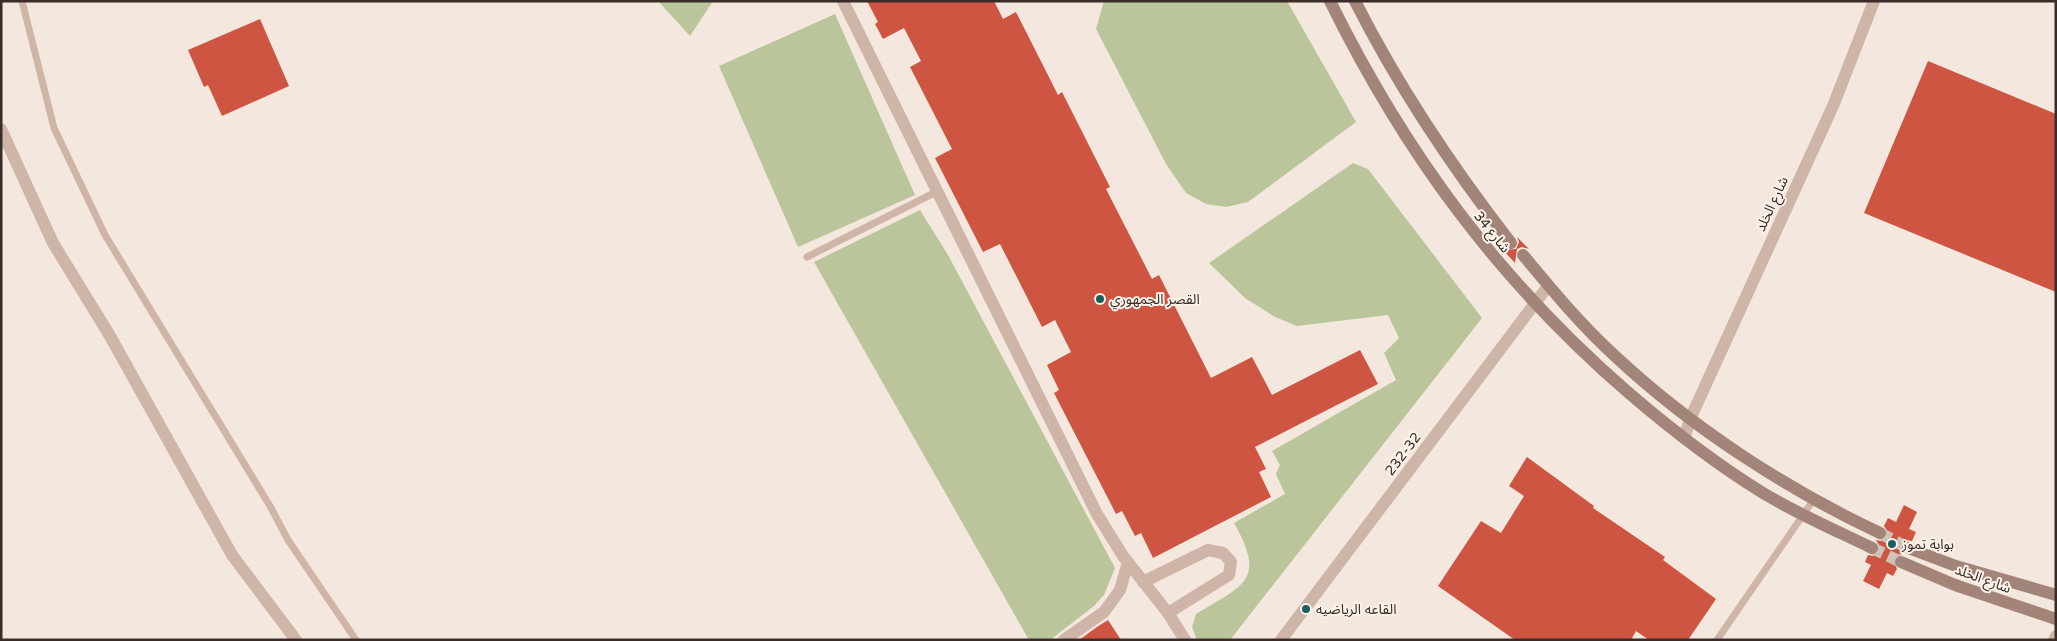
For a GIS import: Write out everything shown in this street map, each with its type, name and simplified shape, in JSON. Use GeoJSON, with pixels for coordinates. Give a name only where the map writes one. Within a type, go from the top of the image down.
{"type":"FeatureCollection","features":[{"type":"Feature","properties":{"kind":"main road","name":"شارع 34"},"geometry":{"type":"LineString","coordinates":[[1330,1],[1367,72],[1416,153],[1473,233],[1534,304],[1608,375],[1684,438]]}},
{"type":"Feature","properties":{"kind":"main road","name":"شارع 34"},"geometry":{"type":"LineString","coordinates":[[1355,1],[1412,104],[1476,198],[1511,243]]}},
{"type":"Feature","properties":{"kind":"main road","name":"شارع 34"},"geometry":{"type":"LineString","coordinates":[[1522,256],[1615,356],[1690,417]]}},
{"type":"Feature","properties":{"kind":"main road"},"geometry":{"type":"LineString","coordinates":[[1690,417],[1814,500],[1880,533]]}},
{"type":"Feature","properties":{"kind":"main road"},"geometry":{"type":"LineString","coordinates":[[1684,438],[1763,493],[1804,516],[1872,548]]}},
{"type":"Feature","properties":{"kind":"main road","name":"شارع الخلد"},"geometry":{"type":"LineString","coordinates":[[1908,548],[1956,566],[2056,595]]}},
{"type":"Feature","properties":{"kind":"main road","name":"شارع الخلد"},"geometry":{"type":"LineString","coordinates":[[1901,562],[1954,585],[2056,619]]}},
{"type":"Feature","properties":{"kind":"street"},"geometry":{"type":"LineString","coordinates":[[844,1],[1097,514],[1128,562],[1168,613],[1185,640]]}},
{"type":"Feature","properties":{"kind":"street","name":"شارع الخلد"},"geometry":{"type":"LineString","coordinates":[[1684,438],[1690,417],[1833,106],[1874,1]]}},
{"type":"Feature","properties":{"kind":"street"},"geometry":{"type":"LineString","coordinates":[[1,129],[53,243],[110,336],[232,555],[296,640]]}},
{"type":"Feature","properties":{"kind":"street","name":"232-32"},"geometry":{"type":"LineString","coordinates":[[1281,640],[1548,286]]}},
{"type":"Feature","properties":{"kind":"street"},"geometry":{"type":"LineString","coordinates":[[1143,582],[1208,550],[1223,553],[1231,562],[1229,575],[1168,613]]}},
{"type":"Feature","properties":{"kind":"street"},"geometry":{"type":"LineString","coordinates":[[1064,640],[1104,612],[1120,590],[1128,562]]}},
{"type":"Feature","properties":{"kind":"street"},"geometry":{"type":"LineString","coordinates":[[2054,640],[2056,636]]}},
{"type":"Feature","properties":{"kind":"lane"},"geometry":{"type":"LineString","coordinates":[[22,1],[54,128],[105,235],[270,506],[288,540],[356,640]]}},
{"type":"Feature","properties":{"kind":"lane"},"geometry":{"type":"LineString","coordinates":[[807,257],[938,191]]}},
{"type":"Feature","properties":{"kind":"lane"},"geometry":{"type":"LineString","coordinates":[[1717,640],[1814,500]]}},
{"type":"Feature","properties":{"kind":"green space"},"geometry":{"type":"Polygon","coordinates":[[[658,1],[713,1],[690,36],[658,1]]]}},
{"type":"Feature","properties":{"kind":"green space"},"geometry":{"type":"Polygon","coordinates":[[[1104,1],[1287,1],[1356,122],[1248,202],[1226,207],[1206,204],[1186,193],[1166,164],[1096,29],[1104,1]]]}},
{"type":"Feature","properties":{"kind":"green space"},"geometry":{"type":"Polygon","coordinates":[[[835,14],[915,195],[798,247],[719,66],[835,14]]]}},
{"type":"Feature","properties":{"kind":"green space"},"geometry":{"type":"Polygon","coordinates":[[[1353,163],[1368,169],[1482,318],[1230,640],[1197,640],[1192,627],[1196,614],[1237,588],[1245,579],[1249,570],[1249,558],[1244,542],[1234,523],[1285,494],[1276,474],[1280,465],[1272,451],[1396,380],[1384,353],[1399,338],[1388,315],[1297,326],[1275,317],[1245,298],[1209,263],[1353,163]]]}},
{"type":"Feature","properties":{"kind":"green space"},"geometry":{"type":"Polygon","coordinates":[[[920,210],[948,255],[1115,568],[1104,595],[1094,606],[1050,640],[1029,640],[814,262],[920,210]]]}},
{"type":"Feature","properties":{"kind":"building","name":"القصر الجمهوري"},"geometry":{"type":"Polygon","coordinates":[[[867,1],[994,1],[1003,19],[1016,12],[1058,95],[1062,92],[1110,187],[1106,189],[1152,279],[1159,275],[1211,378],[1252,357],[1272,395],[1360,350],[1378,384],[1255,447],[1266,469],[1259,472],[1271,497],[1153,558],[1141,533],[1135,536],[1122,511],[1116,514],[1054,393],[1059,390],[1047,365],[1071,352],[1055,320],[1042,327],[1000,244],[983,252],[935,158],[952,149],[910,67],[921,61],[904,28],[883,39],[875,24],[878,22],[867,1]]]}},
{"type":"Feature","properties":{"kind":"building"},"geometry":{"type":"Polygon","coordinates":[[[260,19],[289,86],[222,116],[208,85],[204,87],[188,50],[260,19]]]}},
{"type":"Feature","properties":{"kind":"building"},"geometry":{"type":"Polygon","coordinates":[[[1928,61],[2056,114],[2056,292],[1864,213],[1928,61]]]}},
{"type":"Feature","properties":{"kind":"building"},"geometry":{"type":"Polygon","coordinates":[[[1517,237],[1529,249],[1522,247],[1517,249],[1515,263],[1503,250],[1516,249],[1519,242],[1517,237]]]}},
{"type":"Feature","properties":{"kind":"building"},"geometry":{"type":"Polygon","coordinates":[[[1527,457],[1594,506],[1593,508],[1665,557],[1663,560],[1716,599],[1688,640],[1649,640],[1636,631],[1631,640],[1515,640],[1438,586],[1481,521],[1501,533],[1524,496],[1509,486],[1527,457]]]}},
{"type":"Feature","properties":{"kind":"building"},"geometry":{"type":"Polygon","coordinates":[[[1904,505],[1917,512],[1909,529],[1916,532],[1912,541],[1906,540],[1901,545],[1900,550],[1903,554],[1897,555],[1893,559],[1897,569],[1893,576],[1887,573],[1879,589],[1863,581],[1871,565],[1865,562],[1868,555],[1873,556],[1879,552],[1880,547],[1876,540],[1881,541],[1887,537],[1888,532],[1884,526],[1888,518],[1896,522],[1904,505]]]}},
{"type":"Feature","properties":{"kind":"building"},"geometry":{"type":"Polygon","coordinates":[[[1108,620],[1121,640],[1079,640],[1097,627],[1108,620]]]}},
{"type":"Feature","properties":{"kind":"tunnel"},"geometry":{"type":"LineString","coordinates":[[1880,533],[1908,548]]}},
{"type":"Feature","properties":{"kind":"tunnel"},"geometry":{"type":"LineString","coordinates":[[1872,548],[1901,562]]}},
{"type":"Feature","properties":{"kind":"place","name":"القصر الجمهوري"},"geometry":{"type":"Point","coordinates":[1100,299]}},
{"type":"Feature","properties":{"kind":"place","name":"بوابة تموز"},"geometry":{"type":"Point","coordinates":[1892,544]}},
{"type":"Feature","properties":{"kind":"place","name":"القاعه الرياضيه"},"geometry":{"type":"Point","coordinates":[1306,609]}}]}
